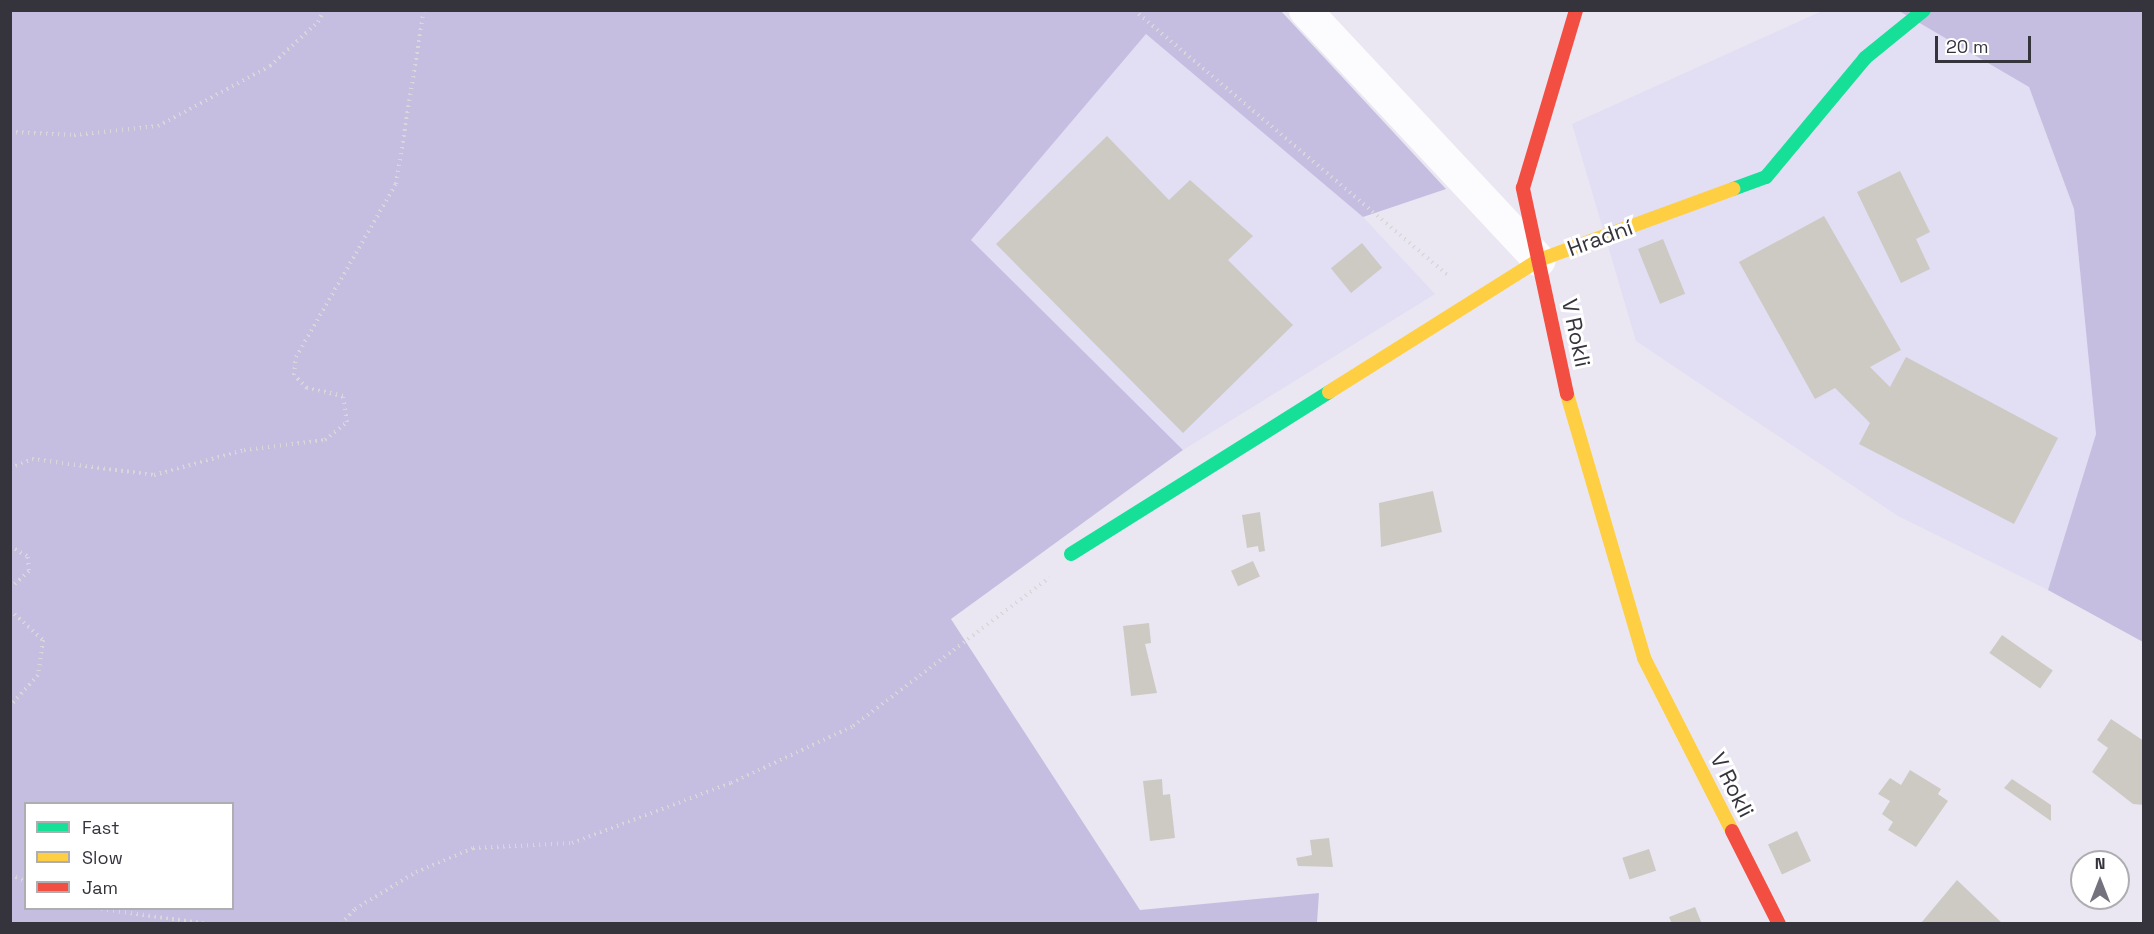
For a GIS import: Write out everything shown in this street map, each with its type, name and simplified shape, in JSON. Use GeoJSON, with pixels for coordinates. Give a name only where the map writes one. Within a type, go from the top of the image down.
{"type":"FeatureCollection","features":[{"type":"Feature","properties":{"kind":"street","name":"Hradní"},"geometry":{"type":"LineString","coordinates":[[1305,10],[1539,260],[1766,177],[1865,58],[1924,10]]}},
{"type":"Feature","properties":{"kind":"street","name":"V Rokli"},"geometry":{"type":"LineString","coordinates":[[1576,10],[1523,188],[1570,406],[1644,658],[1779,924]]}},
{"type":"Feature","properties":{"kind":"street"},"geometry":{"type":"LineString","coordinates":[[1071,554],[1539,260]]}},
{"type":"Feature","properties":{"kind":"path"},"geometry":{"type":"LineString","coordinates":[[10,132],[74,135],[158,126],[270,66],[318,22],[324,10]]}},
{"type":"Feature","properties":{"kind":"path"},"geometry":{"type":"LineString","coordinates":[[10,468],[32,459],[154,475],[244,450],[325,440],[347,422],[343,396],[307,388],[294,375],[296,357],[396,184],[424,10]]}},
{"type":"Feature","properties":{"kind":"path"},"geometry":{"type":"LineString","coordinates":[[1134,10],[1358,195],[1476,300]]}},
{"type":"Feature","properties":{"kind":"path"},"geometry":{"type":"LineString","coordinates":[[10,546],[28,557],[28,571],[10,588]]}},
{"type":"Feature","properties":{"kind":"path"},"geometry":{"type":"LineString","coordinates":[[340,924],[355,909],[416,872],[473,848],[572,843],[731,783],[853,726],[1037,590],[1071,554]]}},
{"type":"Feature","properties":{"kind":"path"},"geometry":{"type":"LineString","coordinates":[[10,610],[43,640],[38,675],[10,706]]}},
{"type":"Feature","properties":{"kind":"path"},"geometry":{"type":"LineString","coordinates":[[103,910],[208,924]]}},
{"type":"Feature","properties":{"kind":"shaded area"},"geometry":{"type":"Polygon","coordinates":[[[10,11],[1281,11],[1446,189],[1363,217],[1146,34],[971,240],[1183,450],[951,619],[1140,910],[1319,893],[1317,923],[11,923],[10,11]]]}},
{"type":"Feature","properties":{"kind":"shaded area"},"geometry":{"type":"Polygon","coordinates":[[[1822,11],[1899,11],[2029,87],[2074,209],[2096,434],[2048,590],[1898,516],[1636,341],[1572,124],[1822,11]]]}},
{"type":"Feature","properties":{"kind":"shaded area"},"geometry":{"type":"Polygon","coordinates":[[[1899,11],[2143,11],[2143,642],[2048,590],[2096,434],[2074,209],[2029,87],[1899,11]]]}},
{"type":"Feature","properties":{"kind":"shaded area"},"geometry":{"type":"Polygon","coordinates":[[[1146,34],[1363,217],[1435,294],[1183,450],[971,240],[1146,34]]]}},
{"type":"Feature","properties":{"kind":"building"},"geometry":{"type":"Polygon","coordinates":[[[1107,136],[1169,200],[1190,180],[1253,236],[1228,260],[1293,325],[1183,433],[996,244],[1107,136]]]}},
{"type":"Feature","properties":{"kind":"building"},"geometry":{"type":"Polygon","coordinates":[[[1900,171],[1930,232],[1916,239],[1930,269],[1901,283],[1857,192],[1900,171]]]}},
{"type":"Feature","properties":{"kind":"building"},"geometry":{"type":"Polygon","coordinates":[[[1824,216],[1901,350],[1870,367],[1890,387],[1906,357],[2058,438],[2014,524],[1859,444],[1870,423],[1835,388],[1815,399],[1739,262],[1824,216]]]}},
{"type":"Feature","properties":{"kind":"building"},"geometry":{"type":"Polygon","coordinates":[[[1663,239],[1685,294],[1660,304],[1638,249],[1663,239]]]}},
{"type":"Feature","properties":{"kind":"building"},"geometry":{"type":"Polygon","coordinates":[[[1362,243],[1382,268],[1351,293],[1331,268],[1362,243]]]}},
{"type":"Feature","properties":{"kind":"building"},"geometry":{"type":"Polygon","coordinates":[[[1433,491],[1442,532],[1381,547],[1379,503],[1433,491]]]}},
{"type":"Feature","properties":{"kind":"building"},"geometry":{"type":"Polygon","coordinates":[[[1260,512],[1265,551],[1259,552],[1258,546],[1247,548],[1242,515],[1260,512]]]}},
{"type":"Feature","properties":{"kind":"building"},"geometry":{"type":"Polygon","coordinates":[[[1253,561],[1260,577],[1238,586],[1231,571],[1253,561]]]}},
{"type":"Feature","properties":{"kind":"building"},"geometry":{"type":"Polygon","coordinates":[[[1149,623],[1151,643],[1145,644],[1157,693],[1131,696],[1123,626],[1149,623]]]}},
{"type":"Feature","properties":{"kind":"building"},"geometry":{"type":"Polygon","coordinates":[[[2002,635],[2053,671],[2040,689],[1989,653],[2002,635]]]}},
{"type":"Feature","properties":{"kind":"building"},"geometry":{"type":"Polygon","coordinates":[[[2111,719],[2144,741],[2144,805],[2133,804],[2092,772],[2108,748],[2097,740],[2111,719]]]}},
{"type":"Feature","properties":{"kind":"building"},"geometry":{"type":"Polygon","coordinates":[[[1910,770],[1941,789],[1938,794],[1948,801],[1916,847],[1888,830],[1893,822],[1882,814],[1890,801],[1878,794],[1890,778],[1901,785],[1910,770]]]}},
{"type":"Feature","properties":{"kind":"building"},"geometry":{"type":"Polygon","coordinates":[[[1162,779],[1163,795],[1170,794],[1175,838],[1150,841],[1143,781],[1162,779]]]}},
{"type":"Feature","properties":{"kind":"building"},"geometry":{"type":"Polygon","coordinates":[[[2012,779],[2051,805],[2051,821],[2004,788],[2012,779]]]}},
{"type":"Feature","properties":{"kind":"building"},"geometry":{"type":"Polygon","coordinates":[[[1797,831],[1811,861],[1782,874],[1768,845],[1797,831]]]}},
{"type":"Feature","properties":{"kind":"building"},"geometry":{"type":"Polygon","coordinates":[[[1329,838],[1333,867],[1298,866],[1296,858],[1312,855],[1310,840],[1329,838]]]}},
{"type":"Feature","properties":{"kind":"building"},"geometry":{"type":"Polygon","coordinates":[[[1649,849],[1656,871],[1629,880],[1622,858],[1649,849]]]}},
{"type":"Feature","properties":{"kind":"building"},"geometry":{"type":"Polygon","coordinates":[[[1957,880],[2003,924],[1921,923],[1957,880]]]}},
{"type":"Feature","properties":{"kind":"building"},"geometry":{"type":"Polygon","coordinates":[[[1695,907],[1702,924],[1672,924],[1669,917],[1695,907]]]}},
{"type":"Feature","properties":{"kind":"traffic: fast"},"geometry":{"type":"LineString","coordinates":[[1733,189],[1766,177],[1865,58],[1924,10]]}},
{"type":"Feature","properties":{"kind":"traffic: fast"},"geometry":{"type":"LineString","coordinates":[[1071,554],[1329,392]]}},
{"type":"Feature","properties":{"kind":"traffic: slow"},"geometry":{"type":"LineString","coordinates":[[1329,392],[1539,260],[1733,189]]}},
{"type":"Feature","properties":{"kind":"traffic: slow"},"geometry":{"type":"LineString","coordinates":[[1567,394],[1644,658],[1732,831]]}},
{"type":"Feature","properties":{"kind":"traffic: jam"},"geometry":{"type":"LineString","coordinates":[[1567,394],[1523,188],[1576,10]]}},
{"type":"Feature","properties":{"kind":"traffic: jam"},"geometry":{"type":"LineString","coordinates":[[1732,831],[1779,924]]}}]}
